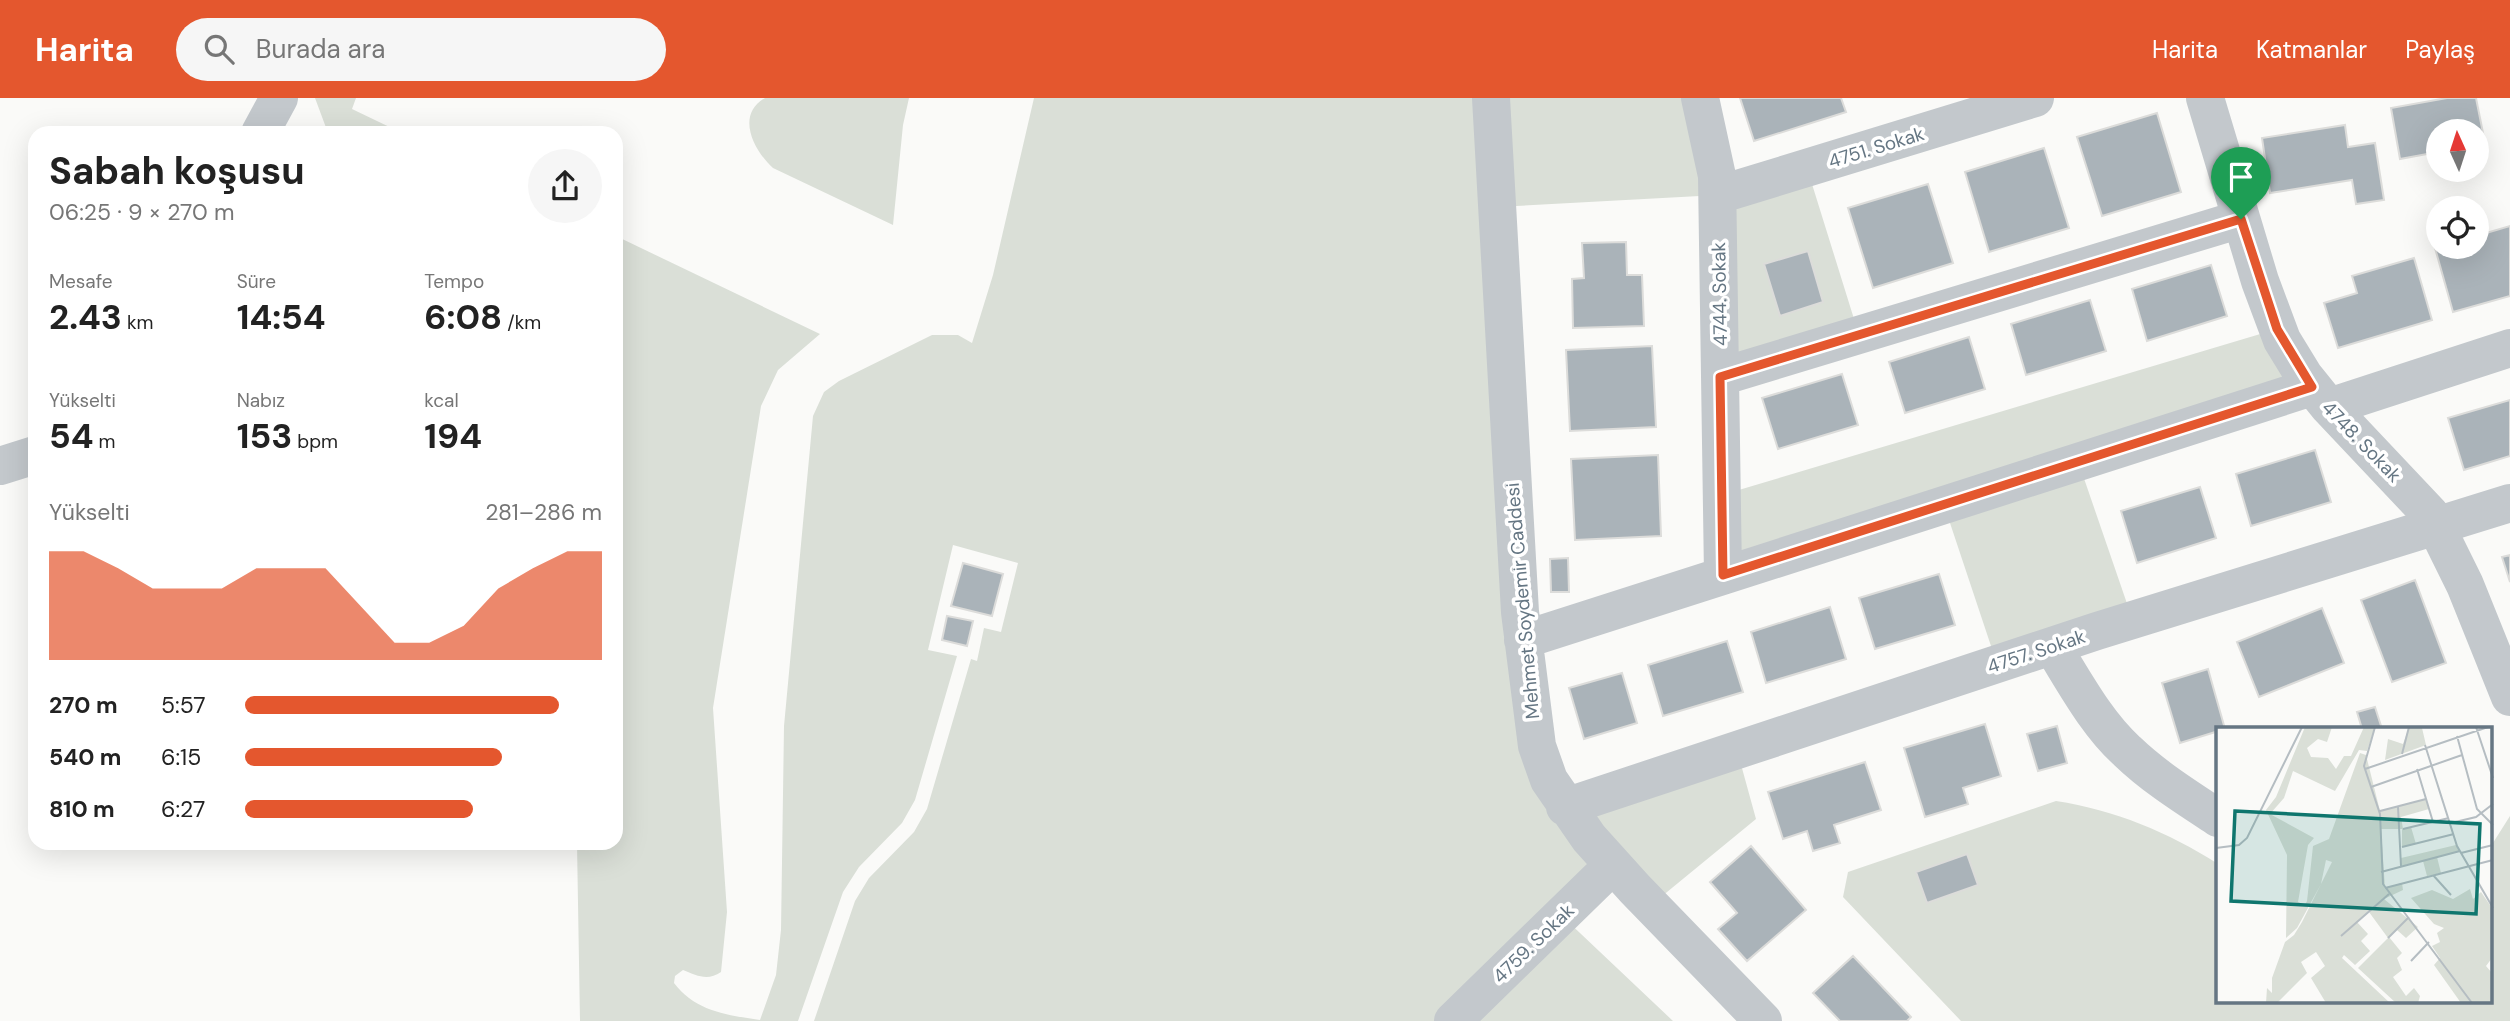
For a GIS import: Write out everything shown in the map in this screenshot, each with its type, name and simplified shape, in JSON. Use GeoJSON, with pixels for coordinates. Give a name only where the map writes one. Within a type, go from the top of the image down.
{"type":"FeatureCollection","features":[{"type":"Feature","properties":{"kind":"street"},"geometry":{"type":"LineString","coordinates":[[264,126],[279,98]]}},
{"type":"Feature","properties":{"kind":"street","name":"Mehmet Soydemir Caddesi"},"geometry":{"type":"LineString","coordinates":[[1490,98],[1523,640],[1537,746],[1549,780],[1565,807],[1613,865],[1763,1021]]}},
{"type":"Feature","properties":{"kind":"street","name":"4744. Sokak"},"geometry":{"type":"LineString","coordinates":[[1700,98],[1714,153],[1718,195],[1723,575]]}},
{"type":"Feature","properties":{"kind":"street","name":"4751. Sokak"},"geometry":{"type":"LineString","coordinates":[[1718,195],[2025,99]]}},
{"type":"Feature","properties":{"kind":"street","name":"4748. Sokak"},"geometry":{"type":"LineString","coordinates":[[2215,101],[2241,219],[2277,329],[2321,397],[2409,489],[2437,525],[2510,697]]}},
{"type":"Feature","properties":{"kind":"street"},"geometry":{"type":"LineString","coordinates":[[1720,377],[2241,219]]}},
{"type":"Feature","properties":{"kind":"street"},"geometry":{"type":"LineString","coordinates":[[1523,640],[1723,575],[2321,397],[2510,348]]}},
{"type":"Feature","properties":{"kind":"street"},"geometry":{"type":"LineString","coordinates":[[0,466],[28,457]]}},
{"type":"Feature","properties":{"kind":"street","name":"4757. Sokak"},"geometry":{"type":"LineString","coordinates":[[1565,807],[2052,646],[2510,503]]}},
{"type":"Feature","properties":{"kind":"street"},"geometry":{"type":"LineString","coordinates":[[2052,646],[2088,703],[2124,749],[2161,780],[2216,817]]}},
{"type":"Feature","properties":{"kind":"street","name":"4759. Sokak"},"geometry":{"type":"LineString","coordinates":[[1454,1021],[1613,865]]}},
{"type":"Feature","properties":{"kind":"shaded area"},"geometry":{"type":"Polygon","coordinates":[[[315,98],[356,98],[352,109],[387,126],[325,126],[315,98]]]}},
{"type":"Feature","properties":{"kind":"shaded area"},"geometry":{"type":"Polygon","coordinates":[[[765,98],[909,98],[903,125],[893,225],[773,168],[754,143],[749,123],[756,105],[765,98]]]}},
{"type":"Feature","properties":{"kind":"shaded area"},"geometry":{"type":"Polygon","coordinates":[[[1034,98],[1700,98],[1717,176],[1807,168],[1859,335],[1720,377],[1718,195],[1497,207],[1512,494],[1566,807],[1737,750],[1756,819],[1650,906],[1613,866],[1562,916],[1673,1021],[814,1021],[855,901],[869,878],[914,832],[927,809],[971,659],[977,661],[984,628],[1001,632],[1018,563],[953,545],[928,650],[957,656],[915,800],[902,823],[859,867],[843,892],[798,1021],[580,1021],[577,850],[623,850],[623,239],[820,334],[778,370],[761,406],[713,708],[727,912],[721,972],[707,977],[683,970],[675,976],[674,983],[701,1006],[760,1020],[776,975],[781,930],[784,726],[813,416],[824,392],[839,381],[932,335],[958,335],[972,343],[993,275],[1034,98]]]}},
{"type":"Feature","properties":{"kind":"shaded area"},"geometry":{"type":"Polygon","coordinates":[[[2277,329],[2304,376],[2078,461],[2133,621],[1997,664],[1944,505],[1723,575],[1722,495],[2277,329]]]}},
{"type":"Feature","properties":{"kind":"shaded area"},"geometry":{"type":"Polygon","coordinates":[[[2056,801],[2078,805],[2120,816],[2160,832],[2216,863],[2216,1004],[2492,1004],[2492,844],[2510,816],[2510,1021],[1961,1021],[1843,897],[1848,872],[2056,801]]]}},
{"type":"Feature","properties":{"kind":"building"},"geometry":{"type":"Polygon","coordinates":[[[1740,98],[1841,98],[1846,112],[1754,141],[1740,98]]]}},
{"type":"Feature","properties":{"kind":"building"},"geometry":{"type":"Polygon","coordinates":[[[2447,98],[2476,98],[2480,119],[2426,119],[2426,154],[2400,159],[2391,108],[2447,98]]]}},
{"type":"Feature","properties":{"kind":"building"},"geometry":{"type":"Polygon","coordinates":[[[2157,113],[2181,192],[2102,216],[2077,137],[2157,113]]]}},
{"type":"Feature","properties":{"kind":"building"},"geometry":{"type":"Polygon","coordinates":[[[2345,125],[2348,147],[2375,143],[2384,200],[2356,204],[2352,180],[2270,193],[2262,138],[2345,125]]]}},
{"type":"Feature","properties":{"kind":"building"},"geometry":{"type":"Polygon","coordinates":[[[2044,148],[2069,228],[1989,252],[1965,172],[2044,148]]]}},
{"type":"Feature","properties":{"kind":"building"},"geometry":{"type":"Polygon","coordinates":[[[1928,184],[1953,263],[1873,288],[1848,208],[1928,184]]]}},
{"type":"Feature","properties":{"kind":"building"},"geometry":{"type":"Polygon","coordinates":[[[2510,226],[2510,296],[2453,312],[2438,259],[2489,259],[2489,232],[2510,226]]]}},
{"type":"Feature","properties":{"kind":"building"},"geometry":{"type":"Polygon","coordinates":[[[1626,242],[1627,275],[1642,275],[1644,326],[1573,328],[1572,279],[1584,278],[1582,243],[1626,242]]]}},
{"type":"Feature","properties":{"kind":"building"},"geometry":{"type":"Polygon","coordinates":[[[1808,251],[1823,302],[1780,316],[1764,264],[1808,251]]]}},
{"type":"Feature","properties":{"kind":"building"},"geometry":{"type":"Polygon","coordinates":[[[2414,258],[2432,320],[2338,348],[2324,303],[2357,293],[2352,276],[2414,258]]]}},
{"type":"Feature","properties":{"kind":"building"},"geometry":{"type":"Polygon","coordinates":[[[2211,265],[2227,316],[2147,341],[2132,289],[2211,265]]]}},
{"type":"Feature","properties":{"kind":"building"},"geometry":{"type":"Polygon","coordinates":[[[2090,300],[2106,351],[2026,375],[2011,324],[2090,300]]]}},
{"type":"Feature","properties":{"kind":"building"},"geometry":{"type":"Polygon","coordinates":[[[1969,337],[1985,389],[1905,413],[1889,362],[1969,337]]]}},
{"type":"Feature","properties":{"kind":"building"},"geometry":{"type":"Polygon","coordinates":[[[1652,346],[1656,427],[1570,431],[1566,350],[1652,346]]]}},
{"type":"Feature","properties":{"kind":"building"},"geometry":{"type":"Polygon","coordinates":[[[1842,374],[1858,425],[1778,449],[1762,398],[1842,374]]]}},
{"type":"Feature","properties":{"kind":"building"},"geometry":{"type":"Polygon","coordinates":[[[2510,400],[2510,456],[2464,470],[2448,418],[2510,400]]]}},
{"type":"Feature","properties":{"kind":"building"},"geometry":{"type":"Polygon","coordinates":[[[2315,450],[2331,502],[2251,526],[2236,474],[2315,450]]]}},
{"type":"Feature","properties":{"kind":"building"},"geometry":{"type":"Polygon","coordinates":[[[1658,455],[1661,536],[1575,540],[1571,459],[1658,455]]]}},
{"type":"Feature","properties":{"kind":"building"},"geometry":{"type":"Polygon","coordinates":[[[2200,487],[2216,538],[2137,563],[2121,511],[2200,487]]]}},
{"type":"Feature","properties":{"kind":"building"},"geometry":{"type":"Polygon","coordinates":[[[2510,555],[2510,582],[2502,557],[2510,555]]]}},
{"type":"Feature","properties":{"kind":"building"},"geometry":{"type":"Polygon","coordinates":[[[1568,558],[1569,592],[1551,592],[1550,559],[1568,558]]]}},
{"type":"Feature","properties":{"kind":"building"},"geometry":{"type":"Polygon","coordinates":[[[963,563],[1003,574],[992,616],[951,606],[963,563]]]}},
{"type":"Feature","properties":{"kind":"building"},"geometry":{"type":"Polygon","coordinates":[[[1939,574],[1955,625],[1875,649],[1859,598],[1939,574]]]}},
{"type":"Feature","properties":{"kind":"building"},"geometry":{"type":"Polygon","coordinates":[[[2415,580],[2446,663],[2392,682],[2361,600],[2415,580]]]}},
{"type":"Feature","properties":{"kind":"building"},"geometry":{"type":"Polygon","coordinates":[[[1830,607],[1846,659],[1766,683],[1751,632],[1830,607]]]}},
{"type":"Feature","properties":{"kind":"building"},"geometry":{"type":"Polygon","coordinates":[[[2322,608],[2344,663],[2259,697],[2237,642],[2322,608]]]}},
{"type":"Feature","properties":{"kind":"building"},"geometry":{"type":"Polygon","coordinates":[[[947,616],[973,621],[967,646],[942,640],[947,616]]]}},
{"type":"Feature","properties":{"kind":"building"},"geometry":{"type":"Polygon","coordinates":[[[1727,641],[1743,692],[1663,716],[1648,665],[1727,641]]]}},
{"type":"Feature","properties":{"kind":"building"},"geometry":{"type":"Polygon","coordinates":[[[2208,669],[2224,727],[2216,727],[2216,732],[2180,743],[2162,683],[2208,669]]]}},
{"type":"Feature","properties":{"kind":"building"},"geometry":{"type":"Polygon","coordinates":[[[1622,673],[1637,723],[1584,739],[1569,688],[1622,673]]]}},
{"type":"Feature","properties":{"kind":"building"},"geometry":{"type":"Polygon","coordinates":[[[2375,707],[2381,727],[2361,727],[2357,712],[2375,707]]]}},
{"type":"Feature","properties":{"kind":"building"},"geometry":{"type":"Polygon","coordinates":[[[1985,724],[2001,776],[1963,788],[1968,804],[1925,817],[1904,748],[1985,724]]]}},
{"type":"Feature","properties":{"kind":"building"},"geometry":{"type":"Polygon","coordinates":[[[2057,726],[2067,763],[2038,771],[2027,734],[2057,726]]]}},
{"type":"Feature","properties":{"kind":"building"},"geometry":{"type":"Polygon","coordinates":[[[1865,762],[1881,810],[1834,825],[1840,843],[1813,851],[1807,831],[1783,839],[1768,792],[1865,762]]]}},
{"type":"Feature","properties":{"kind":"building"},"geometry":{"type":"Polygon","coordinates":[[[1751,846],[1806,910],[1747,961],[1718,929],[1737,913],[1710,882],[1751,846]]]}},
{"type":"Feature","properties":{"kind":"building"},"geometry":{"type":"Polygon","coordinates":[[[1967,854],[1978,885],[1927,903],[1916,872],[1967,854]]]}},
{"type":"Feature","properties":{"kind":"building"},"geometry":{"type":"Polygon","coordinates":[[[1853,956],[1911,1017],[1907,1021],[1840,1021],[1813,993],[1853,956]]]}},
{"type":"Feature","properties":{"kind":"route"},"geometry":{"type":"LineString","coordinates":[[2241,219],[2273,320],[2294,362],[2312,387],[1723,575],[1720,377],[2241,219]]}}]}
